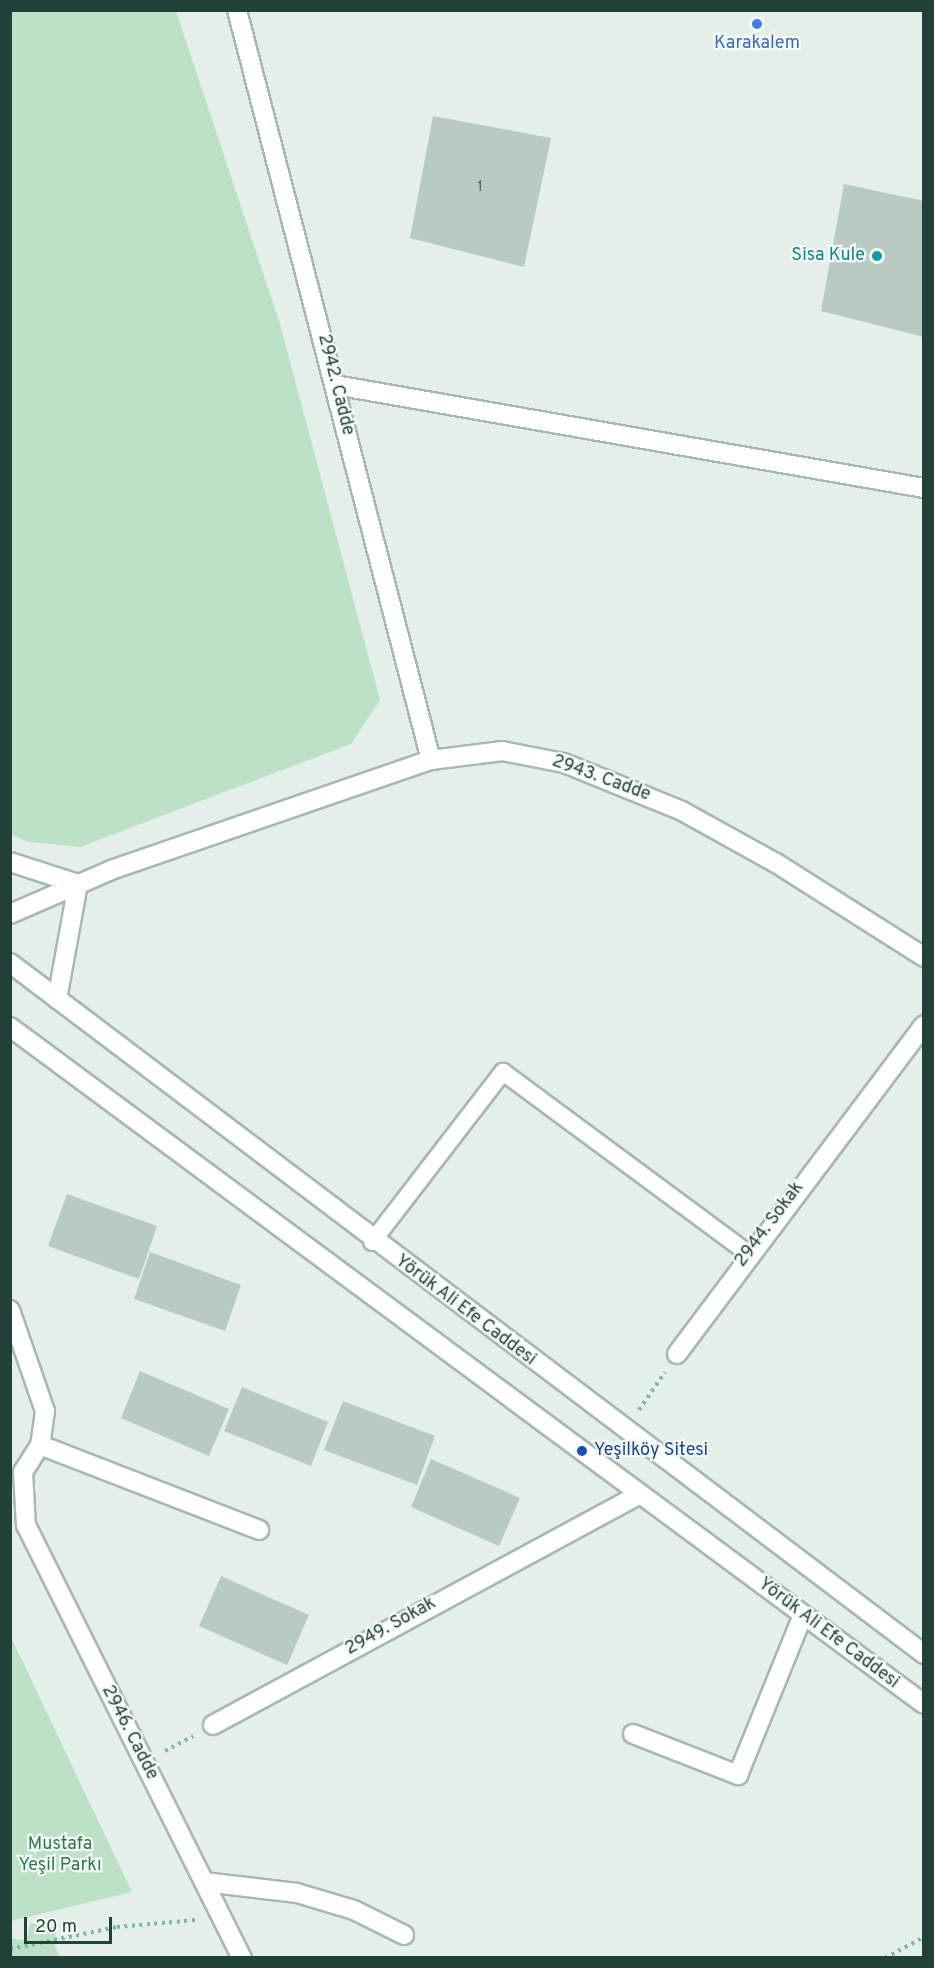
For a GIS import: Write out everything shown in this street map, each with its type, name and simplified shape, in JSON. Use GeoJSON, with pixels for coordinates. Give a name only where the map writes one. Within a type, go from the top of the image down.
{"type":"FeatureCollection","features":[{"type":"Feature","properties":{"kind":"street","name":"2942. Cadde"},"geometry":{"type":"LineString","coordinates":[[237,10],[431,760]]}},
{"type":"Feature","properties":{"kind":"street"},"geometry":{"type":"LineString","coordinates":[[335,385],[924,488]]}},
{"type":"Feature","properties":{"kind":"street","name":"2943. Cadde"},"geometry":{"type":"LineString","coordinates":[[10,914],[78,884],[431,760],[477,750],[502,751],[602,776],[730,835],[924,957]]}},
{"type":"Feature","properties":{"kind":"street"},"geometry":{"type":"LineString","coordinates":[[10,862],[78,884],[57,999]]}},
{"type":"Feature","properties":{"kind":"street","name":"Yörük Ali Efe Caddesi"},"geometry":{"type":"LineString","coordinates":[[10,963],[372,1242],[924,1654]]}},
{"type":"Feature","properties":{"kind":"street","name":"2944. Sokak"},"geometry":{"type":"LineString","coordinates":[[676,1354],[748,1253],[924,1025]]}},
{"type":"Feature","properties":{"kind":"street","name":"Yörük Ali Efe Caddesi"},"geometry":{"type":"LineString","coordinates":[[10,1027],[924,1704]]}},
{"type":"Feature","properties":{"kind":"street"},"geometry":{"type":"LineString","coordinates":[[10,1310],[45,1412],[40,1445],[259,1530]]}},
{"type":"Feature","properties":{"kind":"street","name":"2946. Cadde"},"geometry":{"type":"LineString","coordinates":[[40,1445],[23,1472],[22,1505],[31,1536],[242,1958]]}},
{"type":"Feature","properties":{"kind":"street","name":"2949. Sokak"},"geometry":{"type":"LineString","coordinates":[[213,1725],[640,1494]]}},
{"type":"Feature","properties":{"kind":"street"},"geometry":{"type":"LineString","coordinates":[[633,1734],[738,1774],[803,1615]]}},
{"type":"Feature","properties":{"kind":"street"},"geometry":{"type":"LineString","coordinates":[[204,1882],[297,1893],[354,1910],[404,1935]]}},
{"type":"Feature","properties":{"kind":"lane"},"geometry":{"type":"LineString","coordinates":[[372,1242],[503,1072],[748,1253]]}},
{"type":"Feature","properties":{"kind":"path"},"geometry":{"type":"LineString","coordinates":[[625,1431],[676,1354]]}},
{"type":"Feature","properties":{"kind":"path"},"geometry":{"type":"LineString","coordinates":[[144,1763],[213,1725]]}},
{"type":"Feature","properties":{"kind":"path"},"geometry":{"type":"LineString","coordinates":[[10,1949],[117,1927],[222,1918]]}},
{"type":"Feature","properties":{"kind":"path"},"geometry":{"type":"LineString","coordinates":[[885,1958],[923,1937],[924,1943]]}},
{"type":"Feature","properties":{"kind":"green space"},"geometry":{"type":"Polygon","coordinates":[[[10,11],[176,11],[280,324],[380,700],[351,744],[80,847],[29,842],[11,835],[10,11]]]}},
{"type":"Feature","properties":{"kind":"green space","name":"Mustafa Yeşil Parkı"},"geometry":{"type":"Polygon","coordinates":[[[11,1637],[132,1892],[10,1921],[11,1637]]]}},
{"type":"Feature","properties":{"kind":"green space"},"geometry":{"type":"Polygon","coordinates":[[[30,1923],[57,1928],[54,1944],[60,1957],[11,1957],[11,1938],[27,1941],[30,1923]]]}},
{"type":"Feature","properties":{"kind":"building"},"geometry":{"type":"Polygon","coordinates":[[[433,116],[551,138],[524,267],[410,238],[433,116]]]}},
{"type":"Feature","properties":{"kind":"building","name":"Sisa Kule"},"geometry":{"type":"Polygon","coordinates":[[[844,184],[924,201],[924,337],[821,311],[844,184]]]}},
{"type":"Feature","properties":{"kind":"building"},"geometry":{"type":"Polygon","coordinates":[[[67,1194],[157,1226],[139,1279],[48,1246],[67,1194]]]}},
{"type":"Feature","properties":{"kind":"building"},"geometry":{"type":"Polygon","coordinates":[[[150,1252],[241,1285],[225,1331],[134,1299],[150,1252]]]}},
{"type":"Feature","properties":{"kind":"building"},"geometry":{"type":"Polygon","coordinates":[[[140,1371],[229,1409],[209,1456],[121,1418],[140,1371]]]}},
{"type":"Feature","properties":{"kind":"building"},"geometry":{"type":"Polygon","coordinates":[[[242,1387],[328,1422],[311,1466],[224,1431],[242,1387]]]}},
{"type":"Feature","properties":{"kind":"building"},"geometry":{"type":"Polygon","coordinates":[[[343,1401],[435,1436],[417,1485],[324,1450],[343,1401]]]}},
{"type":"Feature","properties":{"kind":"building"},"geometry":{"type":"Polygon","coordinates":[[[431,1459],[520,1498],[499,1546],[411,1507],[431,1459]]]}},
{"type":"Feature","properties":{"kind":"building"},"geometry":{"type":"Polygon","coordinates":[[[221,1576],[309,1615],[287,1665],[199,1626],[221,1576]]]}},
{"type":"Feature","properties":{"kind":"place","name":"Karakalem"},"geometry":{"type":"Point","coordinates":[757,24]}},
{"type":"Feature","properties":{"kind":"place","name":"Sisa Kule"},"geometry":{"type":"Point","coordinates":[877,256]}},
{"type":"Feature","properties":{"kind":"place","name":"Yeşilköy Sitesi"},"geometry":{"type":"Point","coordinates":[582,1451]}}]}
